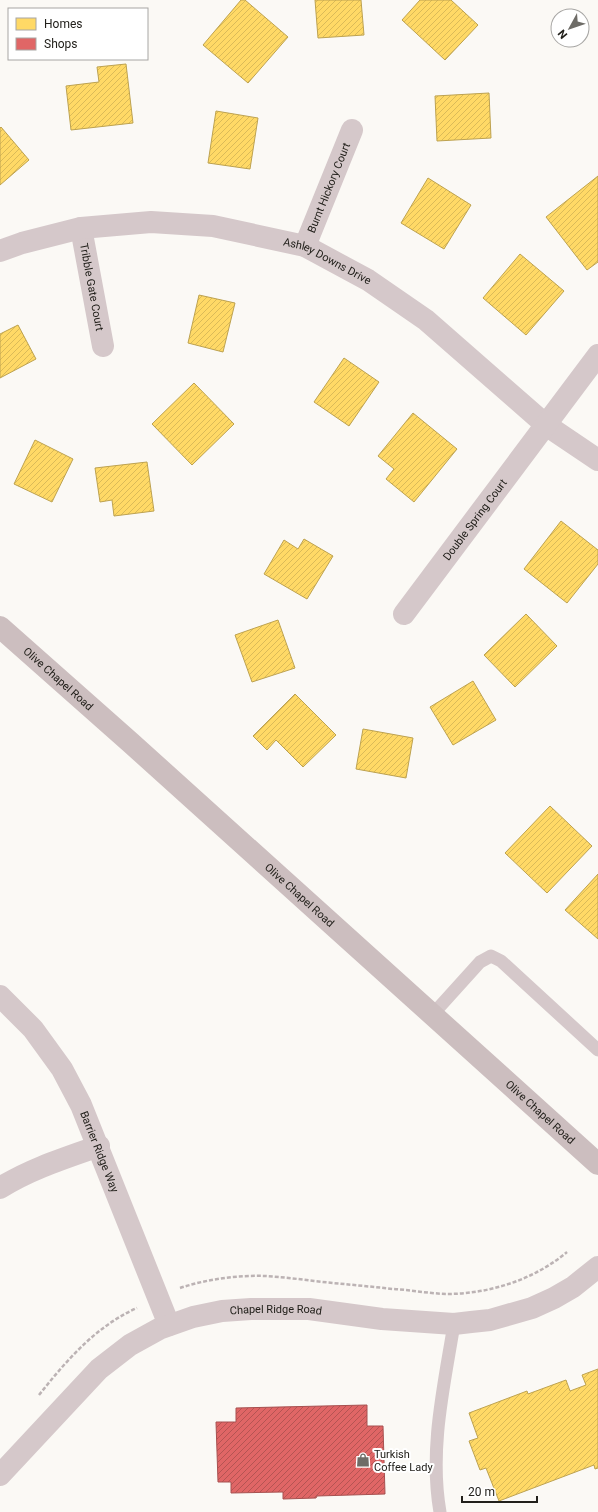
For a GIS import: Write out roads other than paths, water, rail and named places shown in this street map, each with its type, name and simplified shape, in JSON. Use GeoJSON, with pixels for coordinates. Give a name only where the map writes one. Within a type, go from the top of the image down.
{"type":"FeatureCollection","features":[{"type":"Feature","properties":{"kind":"main road","name":"Olive Chapel Road"},"geometry":{"type":"LineString","coordinates":[[0,628],[131,743],[598,1164]]}},
{"type":"Feature","properties":{"kind":"street","name":"Burnt Hickory Court"},"geometry":{"type":"LineString","coordinates":[[305,246],[352,130]]}},
{"type":"Feature","properties":{"kind":"street","name":"Ashley Downs Drive"},"geometry":{"type":"LineString","coordinates":[[0,251],[22,243],[81,228],[151,222],[214,226],[305,246],[368,280],[426,320],[546,425],[598,460]]}},
{"type":"Feature","properties":{"kind":"street","name":"Tribble Gate Court"},"geometry":{"type":"LineString","coordinates":[[81,228],[103,346]]}},
{"type":"Feature","properties":{"kind":"street","name":"Double Spring Court"},"geometry":{"type":"LineString","coordinates":[[404,614],[598,355]]}},
{"type":"Feature","properties":{"kind":"street","name":"Barrier Ridge Way"},"geometry":{"type":"LineString","coordinates":[[0,996],[33,1029],[62,1069],[81,1105],[99,1146],[169,1325]]}},
{"type":"Feature","properties":{"kind":"street"},"geometry":{"type":"LineString","coordinates":[[0,1188],[46,1164],[99,1146]]}},
{"type":"Feature","properties":{"kind":"street","name":"Chapel Ridge Road"},"geometry":{"type":"LineString","coordinates":[[0,1475],[41,1433],[99,1369],[130,1345],[169,1325],[193,1317],[222,1311],[251,1309],[310,1309],[382,1319],[454,1324],[490,1320],[532,1308],[554,1298],[573,1287],[598,1267]]}},
{"type":"Feature","properties":{"kind":"lane"},"geometry":{"type":"LineString","coordinates":[[433,1014],[480,962],[491,956],[501,961],[598,1050]]}},
{"type":"Feature","properties":{"kind":"lane"},"geometry":{"type":"LineString","coordinates":[[440,1512],[437,1496],[435,1465],[437,1429],[454,1324]]}},
{"type":"Feature","properties":{"kind":"place","name":"Turkish Coffee Lady"},"geometry":{"type":"Point","coordinates":[363,1460]}}]}
